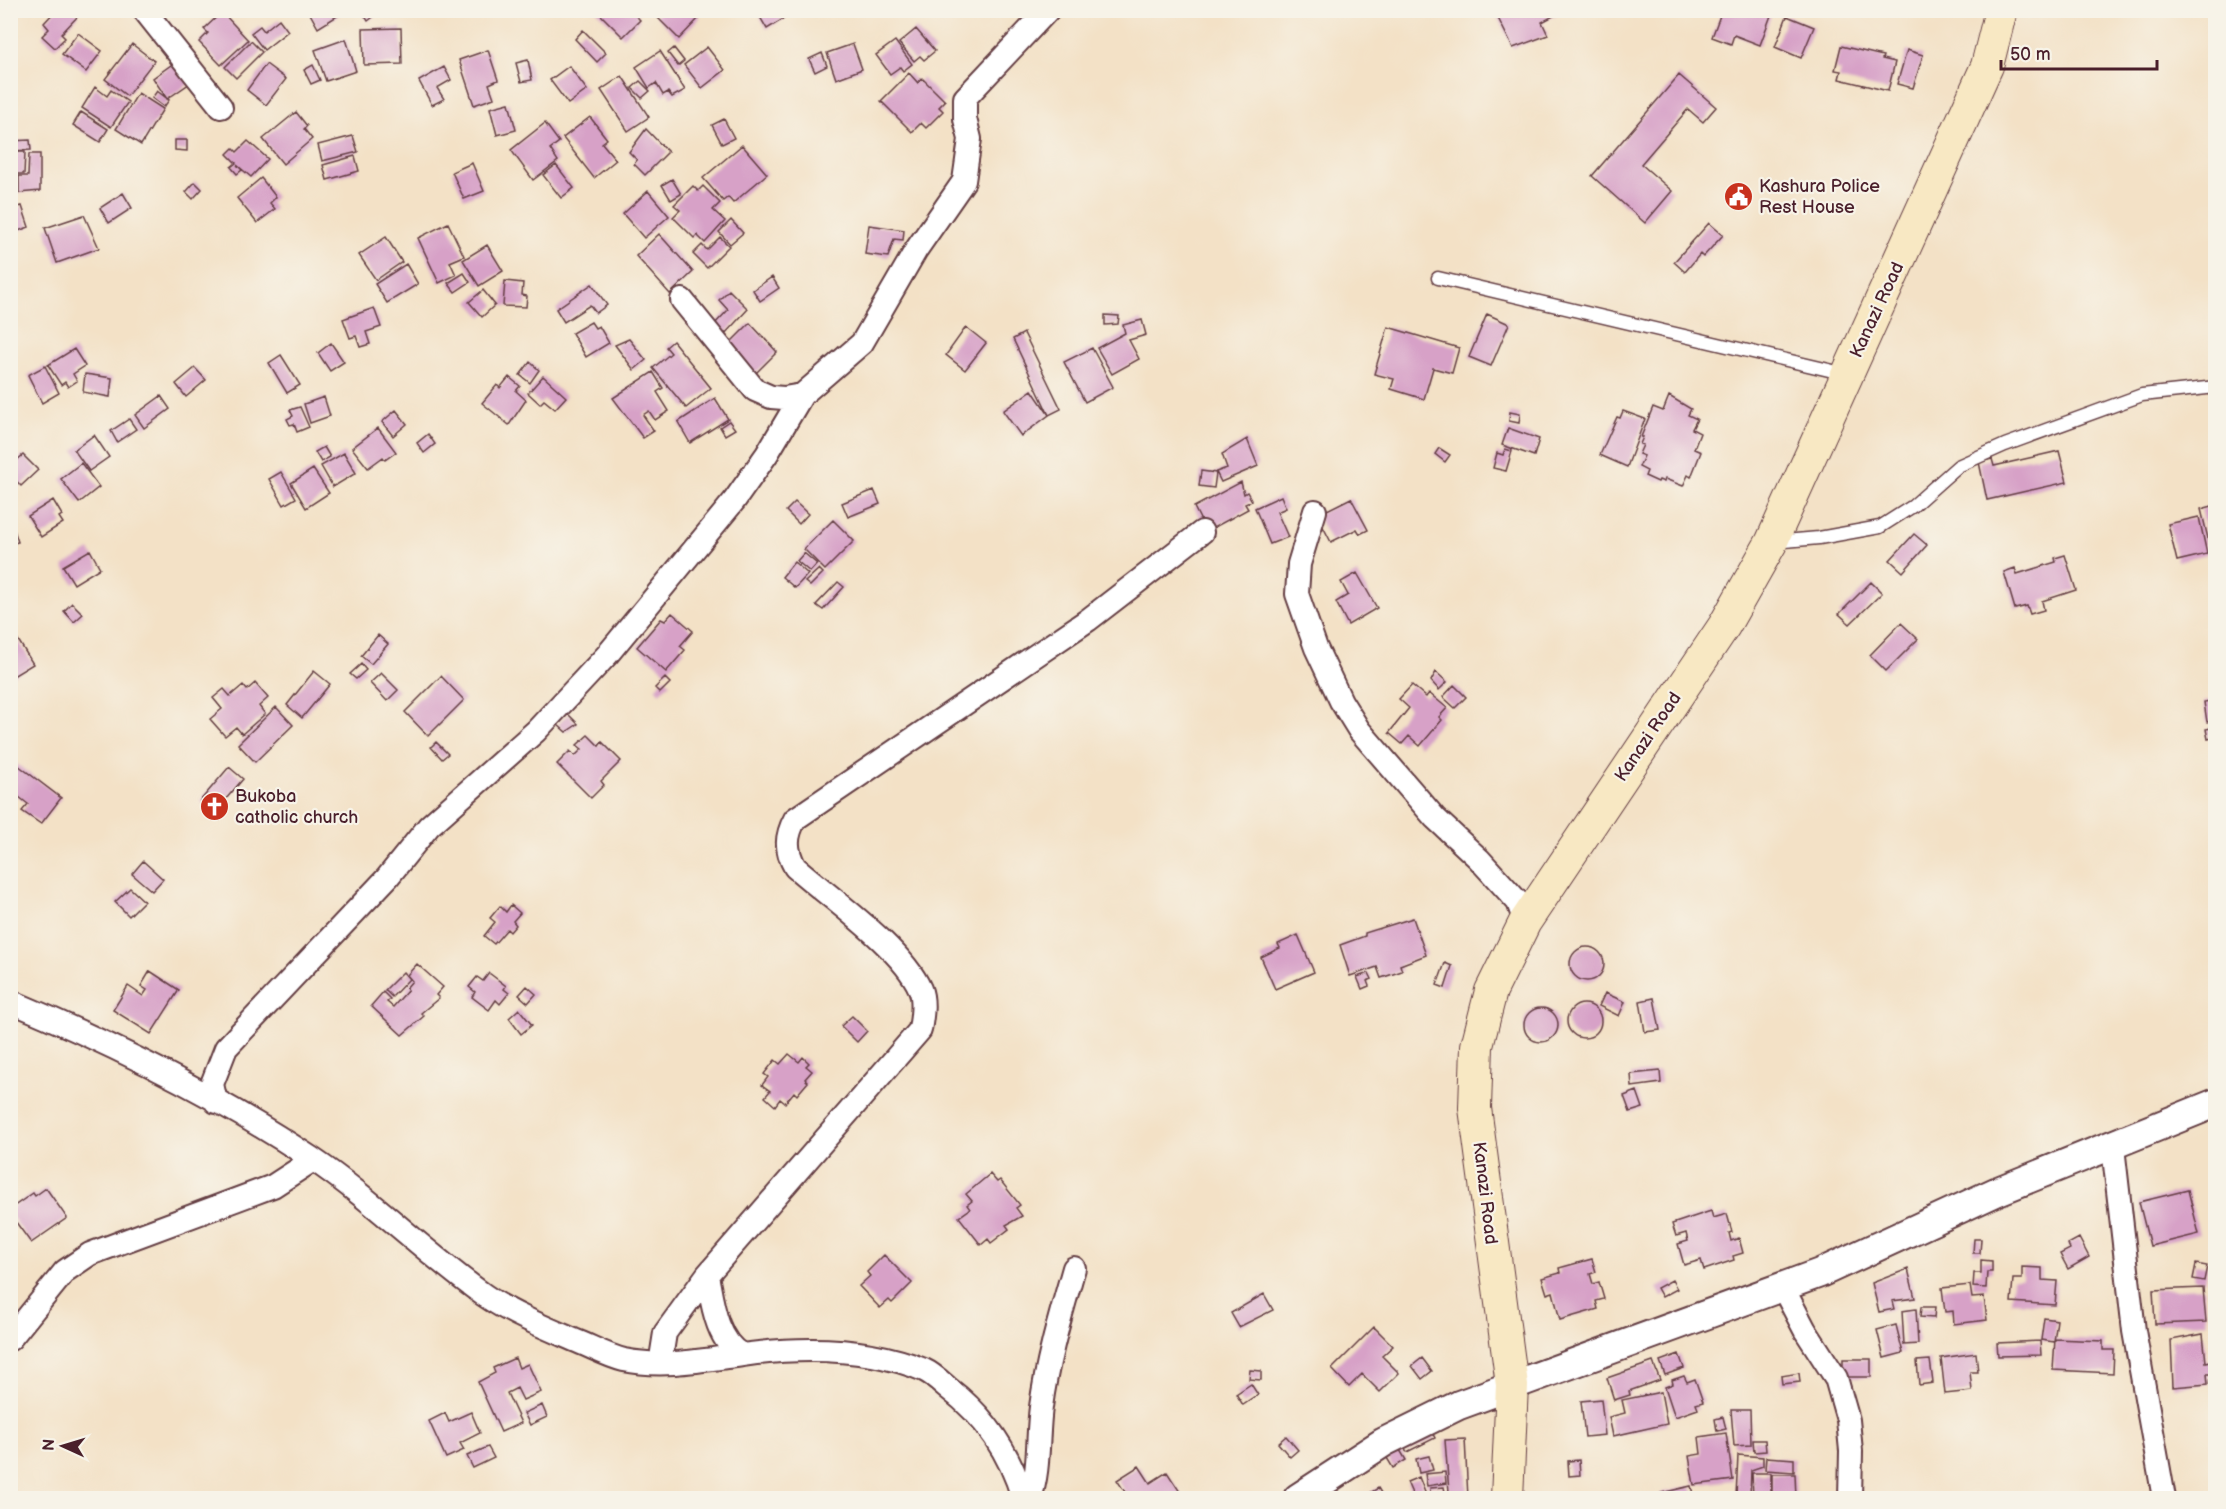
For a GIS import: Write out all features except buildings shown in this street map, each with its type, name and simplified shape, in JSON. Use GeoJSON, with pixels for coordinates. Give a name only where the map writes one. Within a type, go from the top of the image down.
{"type":"FeatureCollection","features":[{"type":"Feature","properties":{"kind":"main road","name":"Kanazi Road"},"geometry":{"type":"LineString","coordinates":[[1507,1498],[1512,1385],[1475,1108],[1477,1046],[1491,991],[1525,922],[1724,626],[1771,543],[1987,66],[2001,10]]}},
{"type":"Feature","properties":{"kind":"street"},"geometry":{"type":"LineString","coordinates":[[144,10],[221,107]]}},
{"type":"Feature","properties":{"kind":"street"},"geometry":{"type":"LineString","coordinates":[[216,1102],[212,1084],[226,1048],[387,878],[429,826],[536,731],[607,655],[734,501],[767,454],[802,395],[862,343],[916,250],[964,181],[970,138],[965,119],[965,99],[1048,10]]}},
{"type":"Feature","properties":{"kind":"street"},"geometry":{"type":"LineString","coordinates":[[682,300],[755,390],[771,397],[802,395]]}},
{"type":"Feature","properties":{"kind":"street"},"geometry":{"type":"LineString","coordinates":[[1315,511],[1299,564],[1297,594],[1316,648],[1341,701],[1359,730],[1435,818],[1479,859],[1518,902],[1525,922]]}},
{"type":"Feature","properties":{"kind":"street"},"geometry":{"type":"LineString","coordinates":[[664,1363],[662,1352],[665,1333],[707,1275],[920,1030],[921,991],[910,973],[878,937],[795,867],[788,855],[787,834],[795,819],[1088,620],[1202,532]]}},
{"type":"Feature","properties":{"kind":"street"},"geometry":{"type":"LineString","coordinates":[[10,1001],[116,1050],[261,1126],[368,1199],[486,1296],[554,1332],[623,1360],[664,1363],[800,1351],[862,1353],[926,1371],[972,1406],[1000,1442],[1016,1475],[1023,1498]]}},
{"type":"Feature","properties":{"kind":"street"},"geometry":{"type":"LineString","coordinates":[[1298,1498],[1384,1442],[1459,1405],[1853,1259],[1998,1191],[2113,1147],[2216,1103]]}},
{"type":"Feature","properties":{"kind":"street"},"geometry":{"type":"LineString","coordinates":[[2113,1147],[2134,1331],[2164,1498]]}},
{"type":"Feature","properties":{"kind":"street"},"geometry":{"type":"LineString","coordinates":[[10,1339],[65,1271],[90,1254],[273,1186],[313,1160]]}},
{"type":"Feature","properties":{"kind":"street"},"geometry":{"type":"LineString","coordinates":[[1030,1498],[1035,1484],[1037,1442],[1045,1381],[1074,1268]]}},
{"type":"Feature","properties":{"kind":"street"},"geometry":{"type":"LineString","coordinates":[[707,1275],[723,1335],[733,1350],[742,1355]]}},
{"type":"Feature","properties":{"kind":"street"},"geometry":{"type":"LineString","coordinates":[[1782,1286],[1805,1330],[1836,1378],[1848,1420],[1851,1450],[1850,1498]]}},
{"type":"Feature","properties":{"kind":"lane"},"geometry":{"type":"LineString","coordinates":[[1438,278],[1847,374]]}},
{"type":"Feature","properties":{"kind":"lane"},"geometry":{"type":"LineString","coordinates":[[1771,543],[1819,538],[1880,526],[1913,506],[1958,466],[2005,445],[2142,395],[2216,387]]}},
{"type":"Feature","properties":{"kind":"place","name":"Kashura Police Rest House"},"geometry":{"type":"Point","coordinates":[1738,196]}},
{"type":"Feature","properties":{"kind":"place","name":"Bukoba catholic church"},"geometry":{"type":"Point","coordinates":[214,806]}}]}
